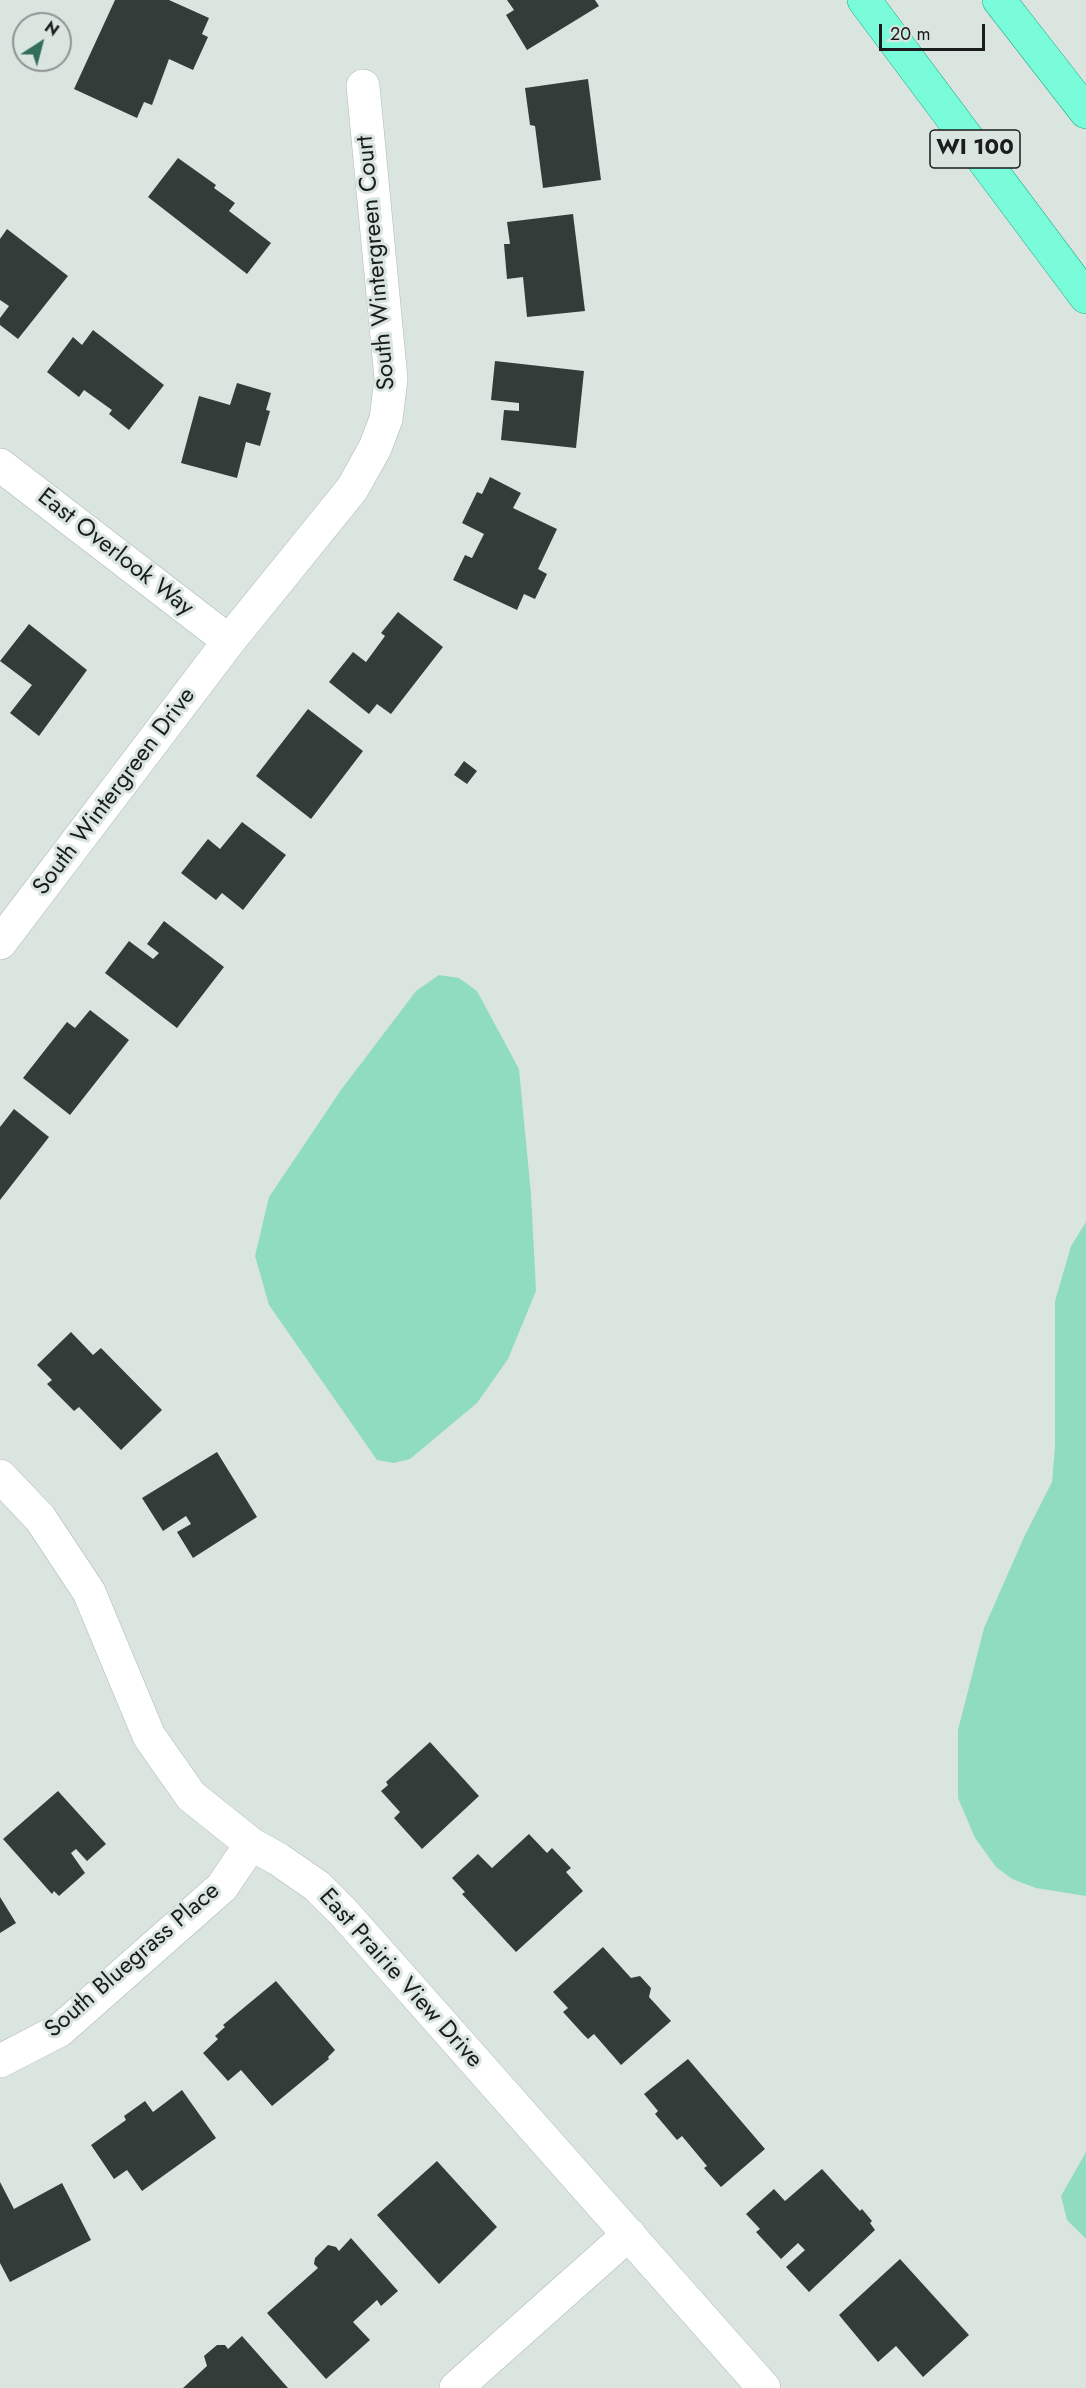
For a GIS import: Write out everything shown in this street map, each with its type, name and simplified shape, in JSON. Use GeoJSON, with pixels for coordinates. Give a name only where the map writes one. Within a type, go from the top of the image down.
{"type":"FeatureCollection","features":[{"type":"Feature","properties":{"kind":"main road","name":"WI 100"},"geometry":{"type":"LineString","coordinates":[[864,0],[1086,297]]}},
{"type":"Feature","properties":{"kind":"main road"},"geometry":{"type":"LineString","coordinates":[[999,0],[1086,112]]}},
{"type":"Feature","properties":{"kind":"street","name":"South Wintergreen Court"},"geometry":{"type":"LineString","coordinates":[[229,641],[352,489],[375,448],[386,419],[391,379],[363,86]]}},
{"type":"Feature","properties":{"kind":"street","name":"East Overlook Way"},"geometry":{"type":"LineString","coordinates":[[0,465],[229,641]]}},
{"type":"Feature","properties":{"kind":"street","name":"South Wintergreen Drive"},"geometry":{"type":"LineString","coordinates":[[0,943],[229,641]]}},
{"type":"Feature","properties":{"kind":"street","name":"East Prairie View Drive"},"geometry":{"type":"LineString","coordinates":[[0,1476],[40,1518],[89,1592],[149,1736],[191,1796],[251,1844],[279,1859],[317,1886],[344,1913],[764,2388]]}},
{"type":"Feature","properties":{"kind":"street","name":"South Bluegrass Place"},"geometry":{"type":"LineString","coordinates":[[0,2061],[60,2030],[222,1887],[251,1844]]}},
{"type":"Feature","properties":{"kind":"street"},"geometry":{"type":"LineString","coordinates":[[456,2388],[629,2234]]}},
{"type":"Feature","properties":{"kind":"shaded area"},"geometry":{"type":"Polygon","coordinates":[[[439,975],[459,978],[477,991],[519,1069],[531,1194],[536,1291],[508,1359],[477,1403],[410,1459],[394,1463],[377,1460],[269,1305],[255,1256],[269,1197],[341,1090],[416,991],[439,975]]]}},
{"type":"Feature","properties":{"kind":"shaded area"},"geometry":{"type":"Polygon","coordinates":[[[1086,1222],[1086,1896],[1036,1888],[1012,1879],[996,1867],[975,1838],[958,1798],[958,1730],[984,1628],[1025,1535],[1052,1482],[1055,1446],[1055,1301],[1071,1246],[1086,1222]]]}},
{"type":"Feature","properties":{"kind":"shaded area"},"geometry":{"type":"Polygon","coordinates":[[[1086,2152],[1086,2239],[1067,2220],[1061,2196],[1086,2152]]]}},
{"type":"Feature","properties":{"kind":"building"},"geometry":{"type":"Polygon","coordinates":[[[115,0],[169,0],[209,18],[202,34],[208,37],[193,70],[169,59],[152,105],[144,102],[137,118],[74,89],[115,0]]]}},
{"type":"Feature","properties":{"kind":"building"},"geometry":{"type":"Polygon","coordinates":[[[507,0],[595,0],[599,6],[527,50],[506,15],[514,10],[507,0]]]}},
{"type":"Feature","properties":{"kind":"building"},"geometry":{"type":"Polygon","coordinates":[[[588,79],[601,180],[543,188],[535,126],[530,125],[525,88],[588,79]]]}},
{"type":"Feature","properties":{"kind":"building"},"geometry":{"type":"Polygon","coordinates":[[[178,158],[216,185],[214,188],[235,203],[229,211],[271,243],[247,274],[148,197],[178,158]]]}},
{"type":"Feature","properties":{"kind":"building"},"geometry":{"type":"Polygon","coordinates":[[[573,214],[585,311],[527,317],[523,277],[507,279],[504,244],[510,244],[507,222],[573,214]]]}},
{"type":"Feature","properties":{"kind":"building"},"geometry":{"type":"Polygon","coordinates":[[[7,229],[68,276],[18,339],[0,325],[0,318],[9,306],[0,300],[0,239],[7,229]]]}},
{"type":"Feature","properties":{"kind":"building"},"geometry":{"type":"Polygon","coordinates":[[[93,330],[164,385],[129,430],[109,414],[112,410],[84,390],[79,397],[47,372],[73,337],[82,345],[93,330]]]}},
{"type":"Feature","properties":{"kind":"building"},"geometry":{"type":"Polygon","coordinates":[[[495,361],[584,371],[576,448],[501,440],[504,410],[519,411],[519,403],[491,400],[495,361]]]}},
{"type":"Feature","properties":{"kind":"building"},"geometry":{"type":"Polygon","coordinates":[[[237,383],[271,393],[266,410],[270,411],[260,446],[246,442],[237,478],[181,463],[199,396],[230,405],[237,383]]]}},
{"type":"Feature","properties":{"kind":"building"},"geometry":{"type":"Polygon","coordinates":[[[490,477],[521,493],[513,508],[557,529],[538,569],[547,574],[535,599],[524,594],[517,610],[453,580],[465,555],[472,558],[484,534],[462,523],[477,492],[482,494],[490,477]]]}},
{"type":"Feature","properties":{"kind":"building"},"geometry":{"type":"Polygon","coordinates":[[[398,612],[443,647],[391,714],[377,704],[369,714],[329,682],[353,652],[366,662],[385,636],[381,633],[398,612]]]}},
{"type":"Feature","properties":{"kind":"building"},"geometry":{"type":"Polygon","coordinates":[[[29,624],[87,670],[39,736],[10,713],[32,685],[0,661],[29,624]]]}},
{"type":"Feature","properties":{"kind":"building"},"geometry":{"type":"Polygon","coordinates":[[[308,709],[363,751],[311,819],[256,776],[308,709]]]}},
{"type":"Feature","properties":{"kind":"building"},"geometry":{"type":"Polygon","coordinates":[[[464,761],[477,771],[467,784],[454,775],[464,761]]]}},
{"type":"Feature","properties":{"kind":"building"},"geometry":{"type":"Polygon","coordinates":[[[242,822],[286,855],[243,910],[222,893],[216,900],[181,873],[208,839],[220,849],[242,822]]]}},
{"type":"Feature","properties":{"kind":"building"},"geometry":{"type":"Polygon","coordinates":[[[164,921],[224,967],[177,1028],[105,973],[129,941],[153,959],[159,953],[147,944],[164,921]]]}},
{"type":"Feature","properties":{"kind":"building"},"geometry":{"type":"Polygon","coordinates":[[[90,1010],[129,1040],[70,1115],[23,1078],[67,1022],[75,1028],[90,1010]]]}},
{"type":"Feature","properties":{"kind":"building"},"geometry":{"type":"Polygon","coordinates":[[[14,1109],[49,1137],[0,1200],[0,1127],[14,1109]]]}},
{"type":"Feature","properties":{"kind":"building"},"geometry":{"type":"Polygon","coordinates":[[[71,1332],[93,1355],[101,1348],[162,1410],[121,1450],[79,1407],[74,1411],[47,1384],[52,1380],[37,1365],[71,1332]]]}},
{"type":"Feature","properties":{"kind":"building"},"geometry":{"type":"Polygon","coordinates":[[[217,1452],[257,1517],[193,1558],[177,1532],[191,1524],[186,1516],[163,1531],[142,1498],[217,1452]]]}},
{"type":"Feature","properties":{"kind":"building"},"geometry":{"type":"Polygon","coordinates":[[[430,1742],[479,1796],[422,1849],[394,1818],[400,1812],[381,1791],[388,1785],[386,1782],[430,1742]]]}},
{"type":"Feature","properties":{"kind":"building"},"geometry":{"type":"Polygon","coordinates":[[[58,1791],[106,1844],[87,1861],[76,1849],[71,1853],[85,1873],[59,1896],[54,1891],[52,1894],[3,1839],[58,1791]]]}},
{"type":"Feature","properties":{"kind":"building"},"geometry":{"type":"Polygon","coordinates":[[[529,1834],[547,1853],[552,1848],[571,1868],[566,1872],[583,1891],[516,1952],[462,1894],[465,1892],[452,1878],[478,1854],[492,1868],[529,1834]]]}},
{"type":"Feature","properties":{"kind":"building"},"geometry":{"type":"Polygon","coordinates":[[[0,1897],[16,1923],[0,1933],[0,1897]]]}},
{"type":"Feature","properties":{"kind":"building"},"geometry":{"type":"Polygon","coordinates":[[[603,1947],[631,1978],[640,1976],[651,1988],[649,1997],[671,2021],[621,2065],[594,2034],[588,2039],[583,2034],[563,2012],[568,2008],[553,1992],[603,1947]]]}},
{"type":"Feature","properties":{"kind":"building"},"geometry":{"type":"Polygon","coordinates":[[[276,1981],[335,2050],[328,2057],[329,2059],[272,2106],[241,2070],[228,2081],[203,2053],[218,2039],[215,2036],[225,2027],[223,2025],[276,1981]]]}},
{"type":"Feature","properties":{"kind":"building"},"geometry":{"type":"Polygon","coordinates":[[[688,2059],[765,2149],[721,2187],[704,2168],[707,2166],[682,2136],[677,2140],[655,2114],[658,2111],[644,2094],[688,2059]]]}},
{"type":"Feature","properties":{"kind":"building"},"geometry":{"type":"Polygon","coordinates":[[[182,2090],[216,2138],[142,2191],[127,2170],[114,2179],[91,2145],[126,2120],[124,2116],[145,2101],[153,2112],[182,2090]]]}},
{"type":"Feature","properties":{"kind":"building"},"geometry":{"type":"Polygon","coordinates":[[[437,2161],[497,2227],[439,2284],[377,2215],[437,2161]]]}},
{"type":"Feature","properties":{"kind":"building"},"geometry":{"type":"Polygon","coordinates":[[[822,2169],[860,2211],[862,2209],[872,2221],[870,2223],[875,2230],[809,2292],[786,2267],[805,2250],[798,2243],[781,2259],[756,2232],[760,2229],[746,2214],[774,2189],[785,2201],[822,2169]]]}},
{"type":"Feature","properties":{"kind":"building"},"geometry":{"type":"Polygon","coordinates":[[[0,2182],[14,2209],[62,2183],[91,2240],[10,2282],[0,2263],[0,2182]]]}},
{"type":"Feature","properties":{"kind":"building"},"geometry":{"type":"Polygon","coordinates":[[[351,2238],[398,2291],[381,2306],[377,2300],[353,2322],[370,2340],[326,2379],[267,2313],[318,2268],[314,2264],[315,2258],[328,2245],[336,2247],[339,2251],[351,2238]]]}},
{"type":"Feature","properties":{"kind":"building"},"geometry":{"type":"Polygon","coordinates":[[[900,2259],[969,2335],[923,2377],[896,2346],[878,2362],[839,2315],[900,2259]]]}},
{"type":"Feature","properties":{"kind":"building"},"geometry":{"type":"Polygon","coordinates":[[[242,2336],[288,2388],[183,2388],[207,2366],[204,2356],[217,2345],[225,2345],[228,2349],[242,2336]]]}}]}
